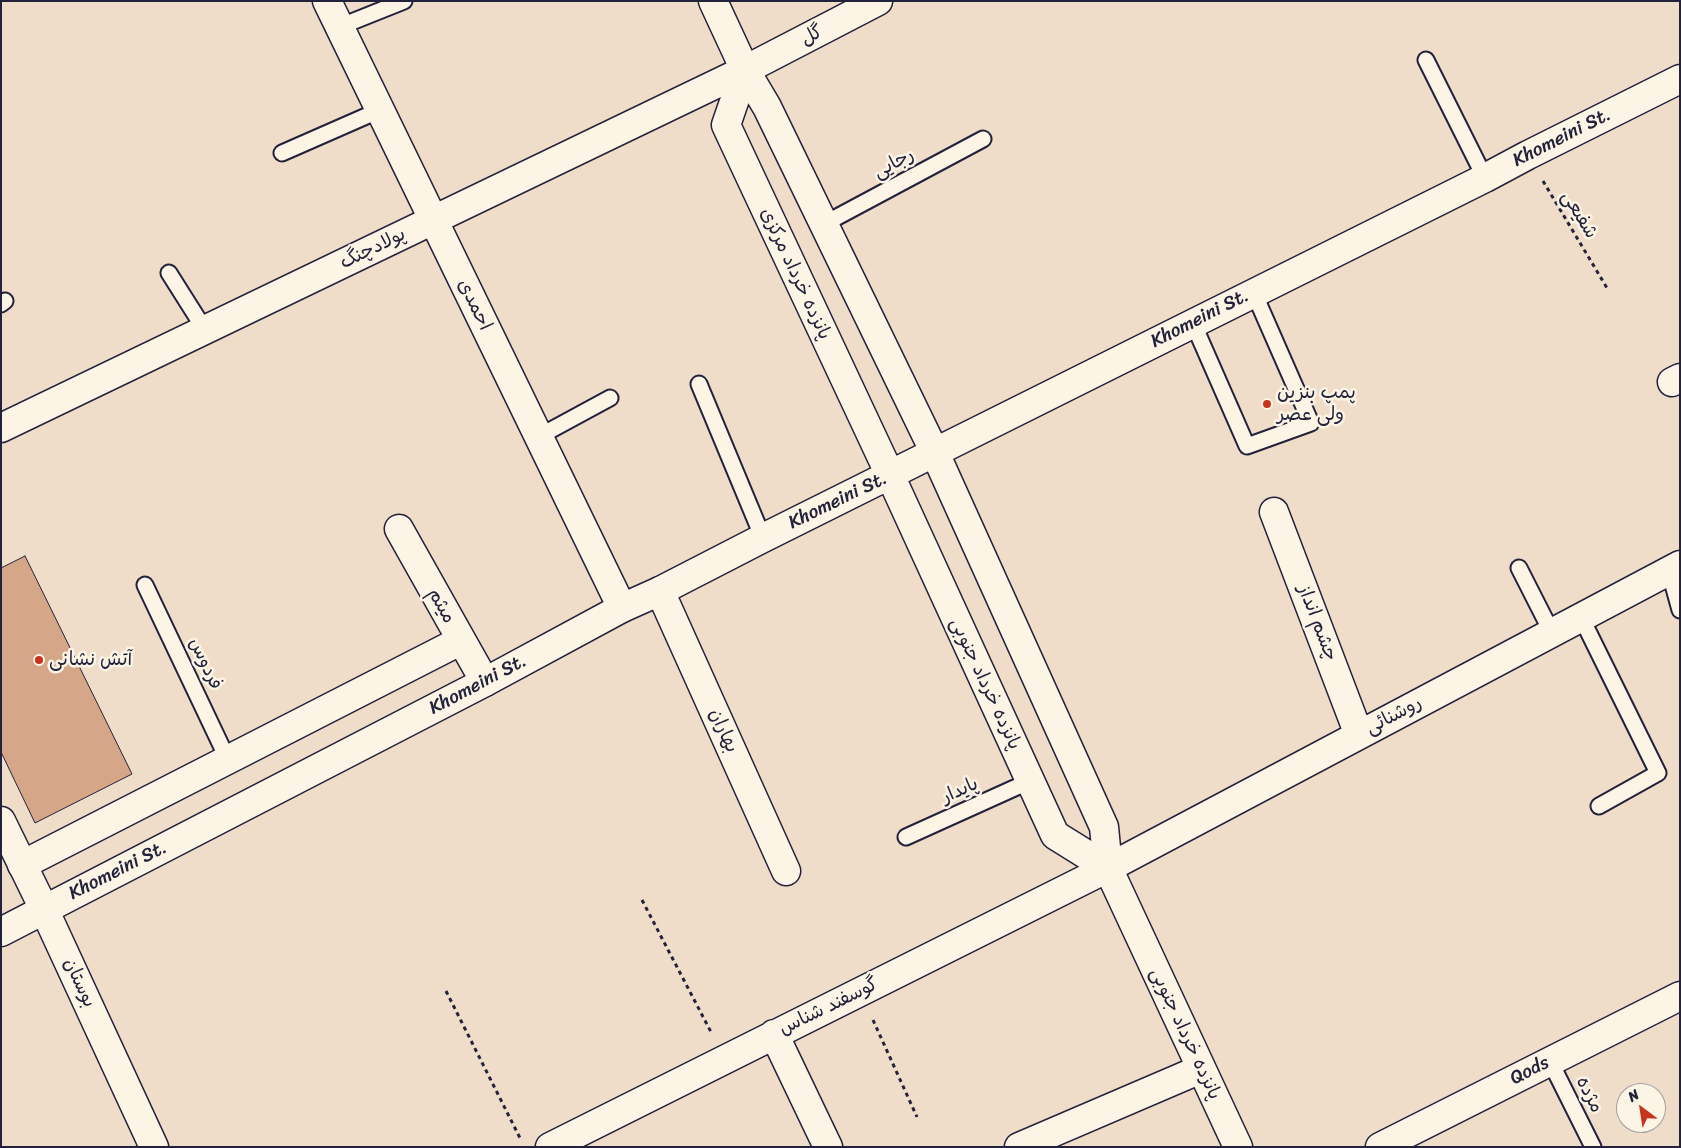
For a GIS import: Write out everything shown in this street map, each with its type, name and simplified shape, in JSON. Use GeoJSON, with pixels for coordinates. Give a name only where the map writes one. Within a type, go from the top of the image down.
{"type":"FeatureCollection","features":[{"type":"Feature","properties":{"kind":"street","name":"احمدی"},"geometry":{"type":"LineString","coordinates":[[327,1],[622,608]]}},
{"type":"Feature","properties":{"kind":"street"},"geometry":{"type":"LineString","coordinates":[[713,1],[745,70],[767,107],[935,453]]}},
{"type":"Feature","properties":{"kind":"street","name":"گل"},"geometry":{"type":"LineString","coordinates":[[745,70],[878,1]]}},
{"type":"Feature","properties":{"kind":"street","name":"پولادچنگ"},"geometry":{"type":"LineString","coordinates":[[1,428],[745,70]]}},
{"type":"Feature","properties":{"kind":"street","name":"پانزده خرداد مرکزی"},"geometry":{"type":"LineString","coordinates":[[745,70],[726,126],[890,475]]}},
{"type":"Feature","properties":{"kind":"street","name":"Khomeini St."},"geometry":{"type":"LineString","coordinates":[[1,932],[484,682],[622,608],[660,591],[1485,178],[1680,78]]}},
{"type":"Feature","properties":{"kind":"street","name":"پانزده خرداد جنوبی"},"geometry":{"type":"LineString","coordinates":[[935,453],[1104,827],[1108,868],[1238,1147]]}},
{"type":"Feature","properties":{"kind":"street","name":"پانزده خرداد جنوبی"},"geometry":{"type":"LineString","coordinates":[[890,475],[1054,835],[1108,868]]}},
{"type":"Feature","properties":{"kind":"street","name":"چشم انداز"},"geometry":{"type":"LineString","coordinates":[[1274,512],[1359,735]]}},
{"type":"Feature","properties":{"kind":"street","name":"میثم"},"geometry":{"type":"LineString","coordinates":[[398,529],[484,682]]}},
{"type":"Feature","properties":{"kind":"street","name":"روشنائی"},"geometry":{"type":"LineString","coordinates":[[1108,868],[1674,568]]}},
{"type":"Feature","properties":{"kind":"street","name":"بهاران"},"geometry":{"type":"LineString","coordinates":[[660,591],[786,871]]}},
{"type":"Feature","properties":{"kind":"street"},"geometry":{"type":"LineString","coordinates":[[22,865],[460,641]]}},
{"type":"Feature","properties":{"kind":"street","name":"بوستان"},"geometry":{"type":"LineString","coordinates":[[1,820],[154,1147]]}},
{"type":"Feature","properties":{"kind":"street","name":"گوسفند شناس"},"geometry":{"type":"LineString","coordinates":[[550,1147],[1108,868]]}},
{"type":"Feature","properties":{"kind":"street","name":"Qods"},"geometry":{"type":"LineString","coordinates":[[1393,1144],[1550,1061],[1680,996]]}},
{"type":"Feature","properties":{"kind":"street"},"geometry":{"type":"LineString","coordinates":[[774,1034],[828,1147]]}},
{"type":"Feature","properties":{"kind":"street"},"geometry":{"type":"LineString","coordinates":[[1019,1147],[1201,1069]]}},
{"type":"Feature","properties":{"kind":"lane"},"geometry":{"type":"LineString","coordinates":[[339,26],[404,1]]}},
{"type":"Feature","properties":{"kind":"lane"},"geometry":{"type":"LineString","coordinates":[[1426,60],[1485,178]]}},
{"type":"Feature","properties":{"kind":"lane"},"geometry":{"type":"LineString","coordinates":[[282,153],[380,110]]}},
{"type":"Feature","properties":{"kind":"lane","name":"رجایی"},"geometry":{"type":"LineString","coordinates":[[824,224],[983,139]]}},
{"type":"Feature","properties":{"kind":"lane"},"geometry":{"type":"LineString","coordinates":[[169,273],[205,330]]}},
{"type":"Feature","properties":{"kind":"lane"},"geometry":{"type":"LineString","coordinates":[[1194,323],[1247,446],[1311,423],[1254,293]]}},
{"type":"Feature","properties":{"kind":"lane"},"geometry":{"type":"LineString","coordinates":[[699,384],[763,538]]}},
{"type":"Feature","properties":{"kind":"lane"},"geometry":{"type":"LineString","coordinates":[[538,437],[610,398]]}},
{"type":"Feature","properties":{"kind":"lane"},"geometry":{"type":"LineString","coordinates":[[1519,568],[1552,632]]}},
{"type":"Feature","properties":{"kind":"lane"},"geometry":{"type":"LineString","coordinates":[[1674,568],[1680,610]]}},
{"type":"Feature","properties":{"kind":"lane","name":"فردوس"},"geometry":{"type":"LineString","coordinates":[[145,584],[228,760]]}},
{"type":"Feature","properties":{"kind":"lane"},"geometry":{"type":"LineString","coordinates":[[1581,617],[1658,773],[1599,806]]}},
{"type":"Feature","properties":{"kind":"lane","name":"پایدار"},"geometry":{"type":"LineString","coordinates":[[906,836],[1030,781]]}},
{"type":"Feature","properties":{"kind":"lane","name":"مژده"},"geometry":{"type":"LineString","coordinates":[[1550,1061],[1593,1147]]}},
{"type":"Feature","properties":{"kind":"path","name":"شفیعی"},"geometry":{"type":"LineString","coordinates":[[1528,155],[1607,288]]}},
{"type":"Feature","properties":{"kind":"path"},"geometry":{"type":"LineString","coordinates":[[642,900],[726,1059]]}},
{"type":"Feature","properties":{"kind":"path"},"geometry":{"type":"LineString","coordinates":[[446,991],[525,1147]]}},
{"type":"Feature","properties":{"kind":"path"},"geometry":{"type":"LineString","coordinates":[[860,992],[916,1117]]}},
{"type":"Feature","properties":{"kind":"building","name":"آتش نشانی"},"geometry":{"type":"Polygon","coordinates":[[[25,556],[132,774],[35,823],[1,752],[1,568],[25,556]]]}},
{"type":"Feature","properties":{"kind":"place","name":"پمپ بنزین ولی عصر"},"geometry":{"type":"Point","coordinates":[1267,404]}},
{"type":"Feature","properties":{"kind":"place","name":"آتش نشانی"},"geometry":{"type":"Point","coordinates":[39,660]}}]}
